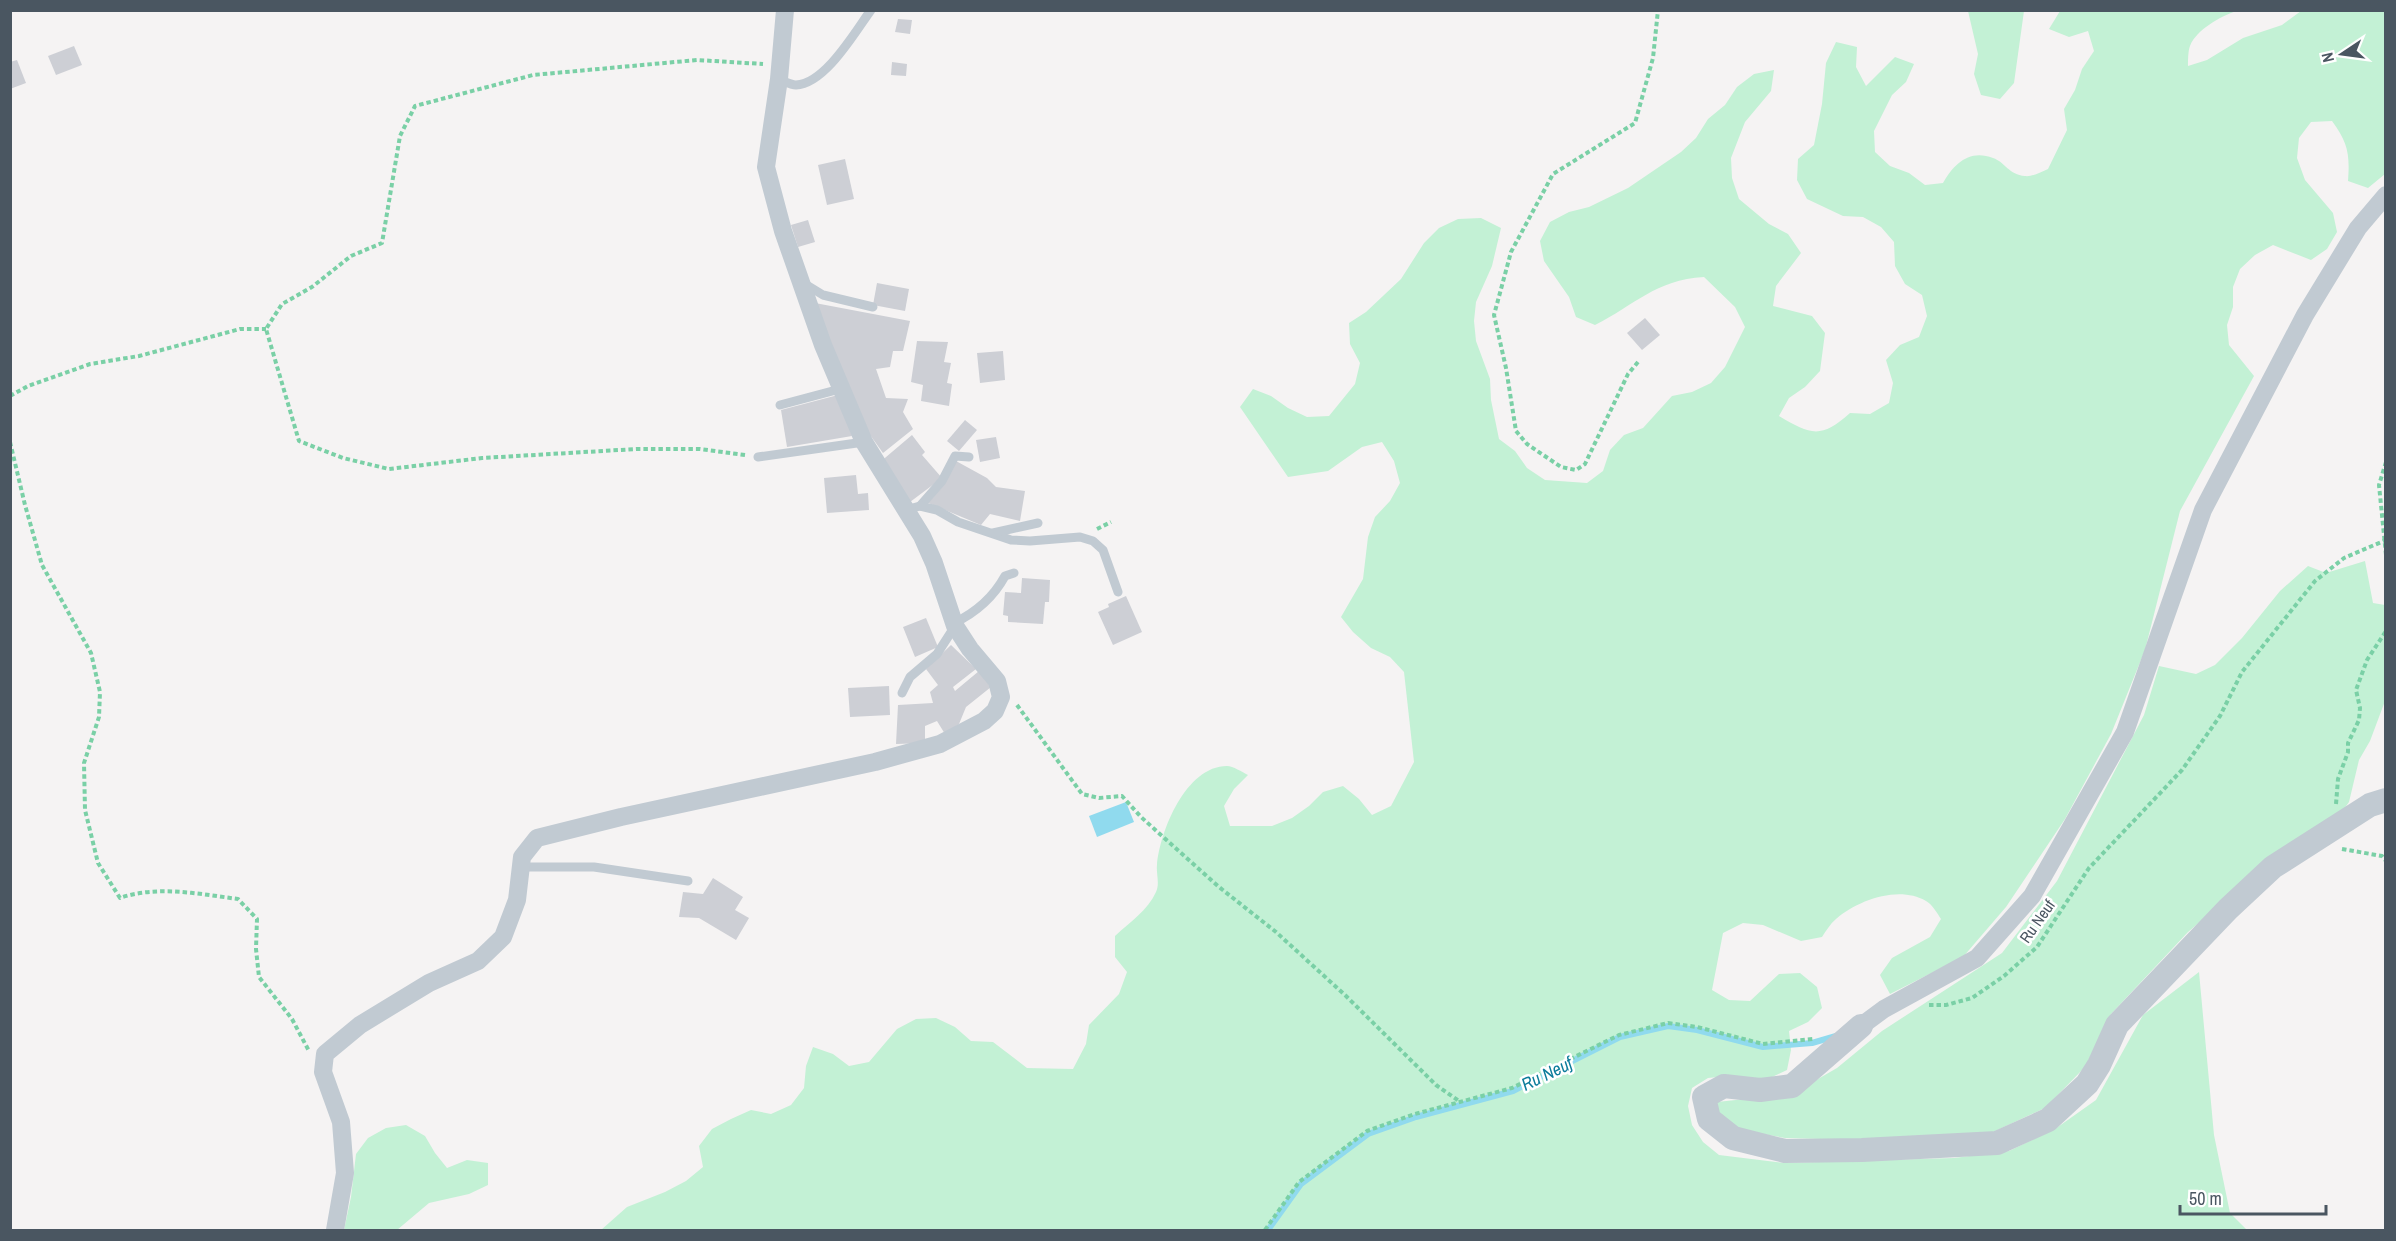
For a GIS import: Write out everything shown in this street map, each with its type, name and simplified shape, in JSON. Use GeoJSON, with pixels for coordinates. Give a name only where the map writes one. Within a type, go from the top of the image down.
{"type":"FeatureCollection","features":[{"type":"Feature","properties":{"kind":"street"},"geometry":{"type":"LineString","coordinates":[[334,1230],[345,1173],[341,1122],[323,1072],[326,1054],[360,1025],[429,982],[478,961],[503,937],[518,900],[522,857],[537,838],[621,817],[875,762],[940,744],[984,721],[995,711],[1001,697],[997,681],[970,649],[954,624],[913,508],[864,442],[840,388],[783,231],[766,167],[785,10]]}},
{"type":"Feature","properties":{"kind":"street"},"geometry":{"type":"LineString","coordinates":[[2385,195],[2358,228],[2305,315],[2203,510],[2125,732],[2032,896],[1977,958],[1884,1009],[1792,1086],[1760,1090],[1724,1086],[1704,1097],[1709,1119],[1733,1138],[1785,1151],[1862,1150],[1997,1143],[2048,1120],[2087,1084],[2099,1065],[2117,1025],[2228,909],[2273,867],[2370,805],[2385,800]]}},
{"type":"Feature","properties":{"kind":"lane"},"geometry":{"type":"LineString","coordinates":[[779,72],[795,85],[814,80],[828,68],[872,10]]}},
{"type":"Feature","properties":{"kind":"lane"},"geometry":{"type":"LineString","coordinates":[[800,282],[823,295],[873,307]]}},
{"type":"Feature","properties":{"kind":"lane"},"geometry":{"type":"LineString","coordinates":[[780,405],[840,388]]}},
{"type":"Feature","properties":{"kind":"lane"},"geometry":{"type":"LineString","coordinates":[[758,457],[864,442]]}},
{"type":"Feature","properties":{"kind":"lane"},"geometry":{"type":"LineString","coordinates":[[913,508],[942,481],[956,456],[969,457]]}},
{"type":"Feature","properties":{"kind":"lane"},"geometry":{"type":"LineString","coordinates":[[913,508],[937,510],[958,522],[1011,540],[1030,541],[1080,537],[1093,541],[1103,550],[1118,592]]}},
{"type":"Feature","properties":{"kind":"lane"},"geometry":{"type":"LineString","coordinates":[[991,534],[1038,523]]}},
{"type":"Feature","properties":{"kind":"lane"},"geometry":{"type":"LineString","coordinates":[[902,693],[910,677],[937,654],[954,624],[974,614],[997,589],[1005,576],[1014,573]]}},
{"type":"Feature","properties":{"kind":"lane"},"geometry":{"type":"LineString","coordinates":[[521,867],[594,867],[688,881]]}},
{"type":"Feature","properties":{"kind":"path"},"geometry":{"type":"LineString","coordinates":[[1638,362],[1628,374],[1585,464],[1576,470],[1561,467],[1527,444],[1516,431],[1506,368],[1494,315],[1511,252],[1553,174],[1635,123],[1653,58],[1658,10]]}},
{"type":"Feature","properties":{"kind":"path"},"geometry":{"type":"LineString","coordinates":[[758,457],[700,449],[637,449],[482,458],[389,469],[342,458],[299,441],[266,329],[282,304],[312,287],[351,256],[382,243],[400,136],[415,106],[533,75],[609,66],[697,60],[779,72]]}},
{"type":"Feature","properties":{"kind":"path"},"geometry":{"type":"LineString","coordinates":[[10,396],[90,364],[139,356],[240,329],[266,329]]}},
{"type":"Feature","properties":{"kind":"path"},"geometry":{"type":"LineString","coordinates":[[10,441],[42,565],[91,653],[100,692],[99,717],[84,763],[85,810],[98,863],[120,898],[136,893],[186,892],[238,898],[257,919],[256,949],[259,977],[292,1019],[323,1072]]}},
{"type":"Feature","properties":{"kind":"path"},"geometry":{"type":"LineString","coordinates":[[2385,462],[2379,485],[2385,555]]}},
{"type":"Feature","properties":{"kind":"path","name":"Ru Neuf"},"geometry":{"type":"LineString","coordinates":[[1923,1005],[1946,1005],[1972,998],[2004,976],[2037,947],[2089,868],[2182,770],[2220,716],[2242,672],[2315,581],[2344,558],[2385,540]]}},
{"type":"Feature","properties":{"kind":"path"},"geometry":{"type":"LineString","coordinates":[[2385,632],[2367,660],[2356,690],[2360,708],[2359,720],[2348,742],[2348,752],[2338,779],[2336,804],[2330,822],[2336,835],[2336,848],[2382,856],[2385,861]]}},
{"type":"Feature","properties":{"kind":"path"},"geometry":{"type":"LineString","coordinates":[[997,681],[1037,729],[1082,794],[1100,798],[1122,796],[1141,817],[1218,887],[1276,932],[1346,996],[1436,1085],[1459,1101]]}},
{"type":"Feature","properties":{"kind":"path"},"geometry":{"type":"LineString","coordinates":[[1265,1230],[1299,1182],[1367,1131],[1459,1101],[1512,1088],[1619,1035],[1668,1023],[1697,1027],[1763,1044],[1821,1037]]}},
{"type":"Feature","properties":{"kind":"green space"},"geometry":{"type":"Polygon","coordinates":[[[1968,11],[2024,11],[2014,83],[2000,99],[1981,95],[1974,74],[1978,54],[1968,11]]]}},
{"type":"Feature","properties":{"kind":"green space"},"geometry":{"type":"Polygon","coordinates":[[[2060,11],[2236,11],[2216,20],[2198,34],[2189,48],[2188,66],[2207,60],[2243,38],[2282,25],[2301,11],[2385,11],[2385,174],[2368,188],[2348,181],[2347,149],[2332,121],[2311,122],[2299,138],[2297,158],[2305,180],[2333,213],[2337,232],[2327,249],[2311,260],[2273,245],[2255,255],[2240,269],[2233,287],[2233,307],[2227,325],[2229,345],[2254,376],[2180,511],[2145,650],[2111,734],[2065,819],[2006,907],[1963,957],[1890,994],[1880,975],[1892,958],[1930,937],[1941,919],[1930,904],[1915,896],[1891,895],[1867,901],[1836,919],[1822,937],[1801,941],[1763,925],[1743,923],[1723,933],[1712,990],[1729,1000],[1750,1001],[1779,974],[1800,973],[1817,987],[1822,1008],[1808,1022],[1789,1031],[1791,1050],[1787,1070],[1768,1079],[1729,1076],[1708,1078],[1692,1088],[1688,1106],[1692,1125],[1703,1142],[1719,1155],[1785,1163],[1954,1158],[2009,1151],[2055,1129],[2096,1100],[2143,1015],[2199,972],[2214,1135],[2230,1213],[2247,1230],[601,1230],[627,1207],[686,1181],[703,1167],[699,1146],[712,1129],[751,1110],[771,1114],[791,1105],[804,1088],[806,1066],[813,1047],[833,1054],[849,1066],[869,1062],[897,1029],[916,1019],[936,1018],[955,1027],[971,1041],[993,1042],[1027,1068],[1073,1069],[1086,1044],[1089,1025],[1119,994],[1127,972],[1115,957],[1115,936],[1138,916],[1153,898],[1158,886],[1159,851],[1170,819],[1188,788],[1212,769],[1229,766],[1248,775],[1234,789],[1224,806],[1230,826],[1272,826],[1292,818],[1323,792],[1343,786],[1359,799],[1372,815],[1391,806],[1414,762],[1404,672],[1390,657],[1371,648],[1353,632],[1341,617],[1363,579],[1368,537],[1375,517],[1390,501],[1400,483],[1394,461],[1382,442],[1362,447],[1328,471],[1288,477],[1240,407],[1253,389],[1271,396],[1307,417],[1329,416],[1355,384],[1360,363],[1350,344],[1349,323],[1366,312],[1401,279],[1424,243],[1439,228],[1458,219],[1481,218],[1501,228],[1492,266],[1476,302],[1474,321],[1476,341],[1490,379],[1491,400],[1499,439],[1515,451],[1527,468],[1545,480],[1587,483],[1603,471],[1610,450],[1624,435],[1643,428],[1672,396],[1692,392],[1711,383],[1725,367],[1745,327],[1735,307],[1704,277],[1687,279],[1659,288],[1595,325],[1576,317],[1569,297],[1544,261],[1540,241],[1550,222],[1569,212],[1589,207],[1628,188],[1681,152],[1696,138],[1708,119],[1725,105],[1737,87],[1754,74],[1774,70],[1771,91],[1745,122],[1731,158],[1732,178],[1739,199],[1769,224],[1788,234],[1801,253],[1776,286],[1773,306],[1812,316],[1825,333],[1820,371],[1805,387],[1789,398],[1779,416],[1800,427],[1816,431],[1831,427],[1850,413],[1870,414],[1889,403],[1893,383],[1886,360],[1900,345],[1919,337],[1927,316],[1922,295],[1905,284],[1895,266],[1894,242],[1881,227],[1863,217],[1843,216],[1807,199],[1797,180],[1798,159],[1814,145],[1822,104],[1826,63],[1836,42],[1857,47],[1856,67],[1866,86],[1895,57],[1914,64],[1906,82],[1892,95],[1874,131],[1875,152],[1890,166],[1909,173],[1925,185],[1943,183],[1957,164],[1977,155],[1993,158],[2020,175],[2031,176],[2048,169],[2067,130],[2064,109],[2075,90],[2082,69],[2094,51],[2088,31],[2069,37],[2049,29],[2060,11]]]}},
{"type":"Feature","properties":{"kind":"green space"},"geometry":{"type":"Polygon","coordinates":[[[2365,561],[2373,603],[2385,605],[2385,701],[2370,741],[2359,760],[2349,802],[2344,809],[2280,854],[2188,932],[2111,1014],[2085,1067],[2045,1108],[1993,1132],[1857,1140],[1785,1138],[1735,1129],[1718,1114],[1717,1102],[1792,1094],[1837,1068],[1882,1031],[2002,953],[2057,881],[2144,715],[2159,666],[2196,674],[2215,665],[2242,638],[2280,591],[2308,566],[2326,573],[2365,561]]]}},
{"type":"Feature","properties":{"kind":"green space"},"geometry":{"type":"Polygon","coordinates":[[[406,1125],[425,1136],[447,1168],[467,1160],[488,1163],[488,1185],[469,1194],[429,1203],[397,1230],[344,1230],[356,1154],[368,1138],[386,1128],[406,1125]]]}},
{"type":"Feature","properties":{"kind":"water"},"geometry":{"type":"Polygon","coordinates":[[[1126,802],[1134,822],[1097,837],[1089,816],[1126,802]]]}},
{"type":"Feature","properties":{"kind":"building"},"geometry":{"type":"Polygon","coordinates":[[[898,19],[912,20],[910,34],[895,32],[898,19]]]}},
{"type":"Feature","properties":{"kind":"building"},"geometry":{"type":"Polygon","coordinates":[[[74,46],[82,65],[56,75],[48,56],[74,46]]]}},
{"type":"Feature","properties":{"kind":"building"},"geometry":{"type":"Polygon","coordinates":[[[17,60],[26,83],[10,89],[10,62],[17,60]]]}},
{"type":"Feature","properties":{"kind":"building"},"geometry":{"type":"Polygon","coordinates":[[[892,62],[907,64],[906,76],[891,75],[892,62]]]}},
{"type":"Feature","properties":{"kind":"building"},"geometry":{"type":"Polygon","coordinates":[[[845,159],[854,199],[827,205],[818,165],[845,159]]]}},
{"type":"Feature","properties":{"kind":"building"},"geometry":{"type":"Polygon","coordinates":[[[808,220],[815,242],[798,247],[791,225],[808,220]]]}},
{"type":"Feature","properties":{"kind":"building"},"geometry":{"type":"Polygon","coordinates":[[[877,283],[909,289],[905,311],[873,305],[877,283]]]}},
{"type":"Feature","properties":{"kind":"building"},"geometry":{"type":"Polygon","coordinates":[[[815,303],[910,321],[903,351],[893,351],[890,367],[876,369],[886,398],[908,399],[903,412],[913,429],[883,453],[863,425],[815,303]]]}},
{"type":"Feature","properties":{"kind":"building"},"geometry":{"type":"Polygon","coordinates":[[[1645,318],[1660,335],[1642,350],[1627,333],[1645,318]]]}},
{"type":"Feature","properties":{"kind":"building"},"geometry":{"type":"Polygon","coordinates":[[[917,341],[948,342],[944,362],[951,363],[947,383],[952,384],[949,406],[921,401],[923,385],[911,382],[917,341]]]}},
{"type":"Feature","properties":{"kind":"building"},"geometry":{"type":"Polygon","coordinates":[[[1003,351],[1005,380],[980,383],[977,353],[1003,351]]]}},
{"type":"Feature","properties":{"kind":"building"},"geometry":{"type":"Polygon","coordinates":[[[838,395],[852,436],[787,447],[781,410],[838,395]]]}},
{"type":"Feature","properties":{"kind":"building"},"geometry":{"type":"Polygon","coordinates":[[[965,420],[977,430],[959,451],[947,441],[965,420]]]}},
{"type":"Feature","properties":{"kind":"building"},"geometry":{"type":"Polygon","coordinates":[[[912,435],[925,452],[922,455],[942,478],[910,502],[879,463],[912,435]]]}},
{"type":"Feature","properties":{"kind":"building"},"geometry":{"type":"Polygon","coordinates":[[[996,437],[1000,458],[980,462],[976,440],[996,437]]]}},
{"type":"Feature","properties":{"kind":"building"},"geometry":{"type":"Polygon","coordinates":[[[956,461],[987,478],[996,487],[1025,491],[1020,521],[990,514],[981,525],[926,502],[956,461]]]}},
{"type":"Feature","properties":{"kind":"building"},"geometry":{"type":"Polygon","coordinates":[[[856,475],[858,494],[868,493],[869,510],[827,513],[824,478],[856,475]]]}},
{"type":"Feature","properties":{"kind":"building"},"geometry":{"type":"Polygon","coordinates":[[[1022,578],[1050,580],[1049,602],[1045,602],[1043,624],[1008,622],[1008,616],[1003,615],[1005,592],[1021,593],[1022,578]]]}},
{"type":"Feature","properties":{"kind":"building"},"geometry":{"type":"Polygon","coordinates":[[[1126,596],[1142,632],[1113,645],[1098,612],[1109,607],[1108,604],[1126,596]]]}},
{"type":"Feature","properties":{"kind":"building"},"geometry":{"type":"Polygon","coordinates":[[[926,618],[938,647],[915,657],[903,627],[926,618]]]}},
{"type":"Feature","properties":{"kind":"building"},"geometry":{"type":"Polygon","coordinates":[[[951,645],[976,669],[953,687],[955,691],[979,671],[991,687],[966,707],[959,724],[945,734],[937,721],[925,726],[925,743],[896,744],[898,705],[933,703],[930,692],[938,685],[926,669],[951,645]]]}},
{"type":"Feature","properties":{"kind":"building"},"geometry":{"type":"Polygon","coordinates":[[[889,686],[890,715],[850,717],[848,688],[889,686]]]}},
{"type":"Feature","properties":{"kind":"building"},"geometry":{"type":"Polygon","coordinates":[[[713,878],[743,897],[735,910],[749,918],[736,940],[699,918],[679,917],[683,892],[703,894],[713,878]]]}},
{"type":"Feature","properties":{"kind":"waterway","name":"Ru Neuf"},"geometry":{"type":"LineString","coordinates":[[1268,1230],[1301,1184],[1368,1134],[1416,1117],[1513,1091],[1620,1037],[1668,1026],[1697,1030],[1763,1047],[1812,1043],[1836,1036]]}}]}
